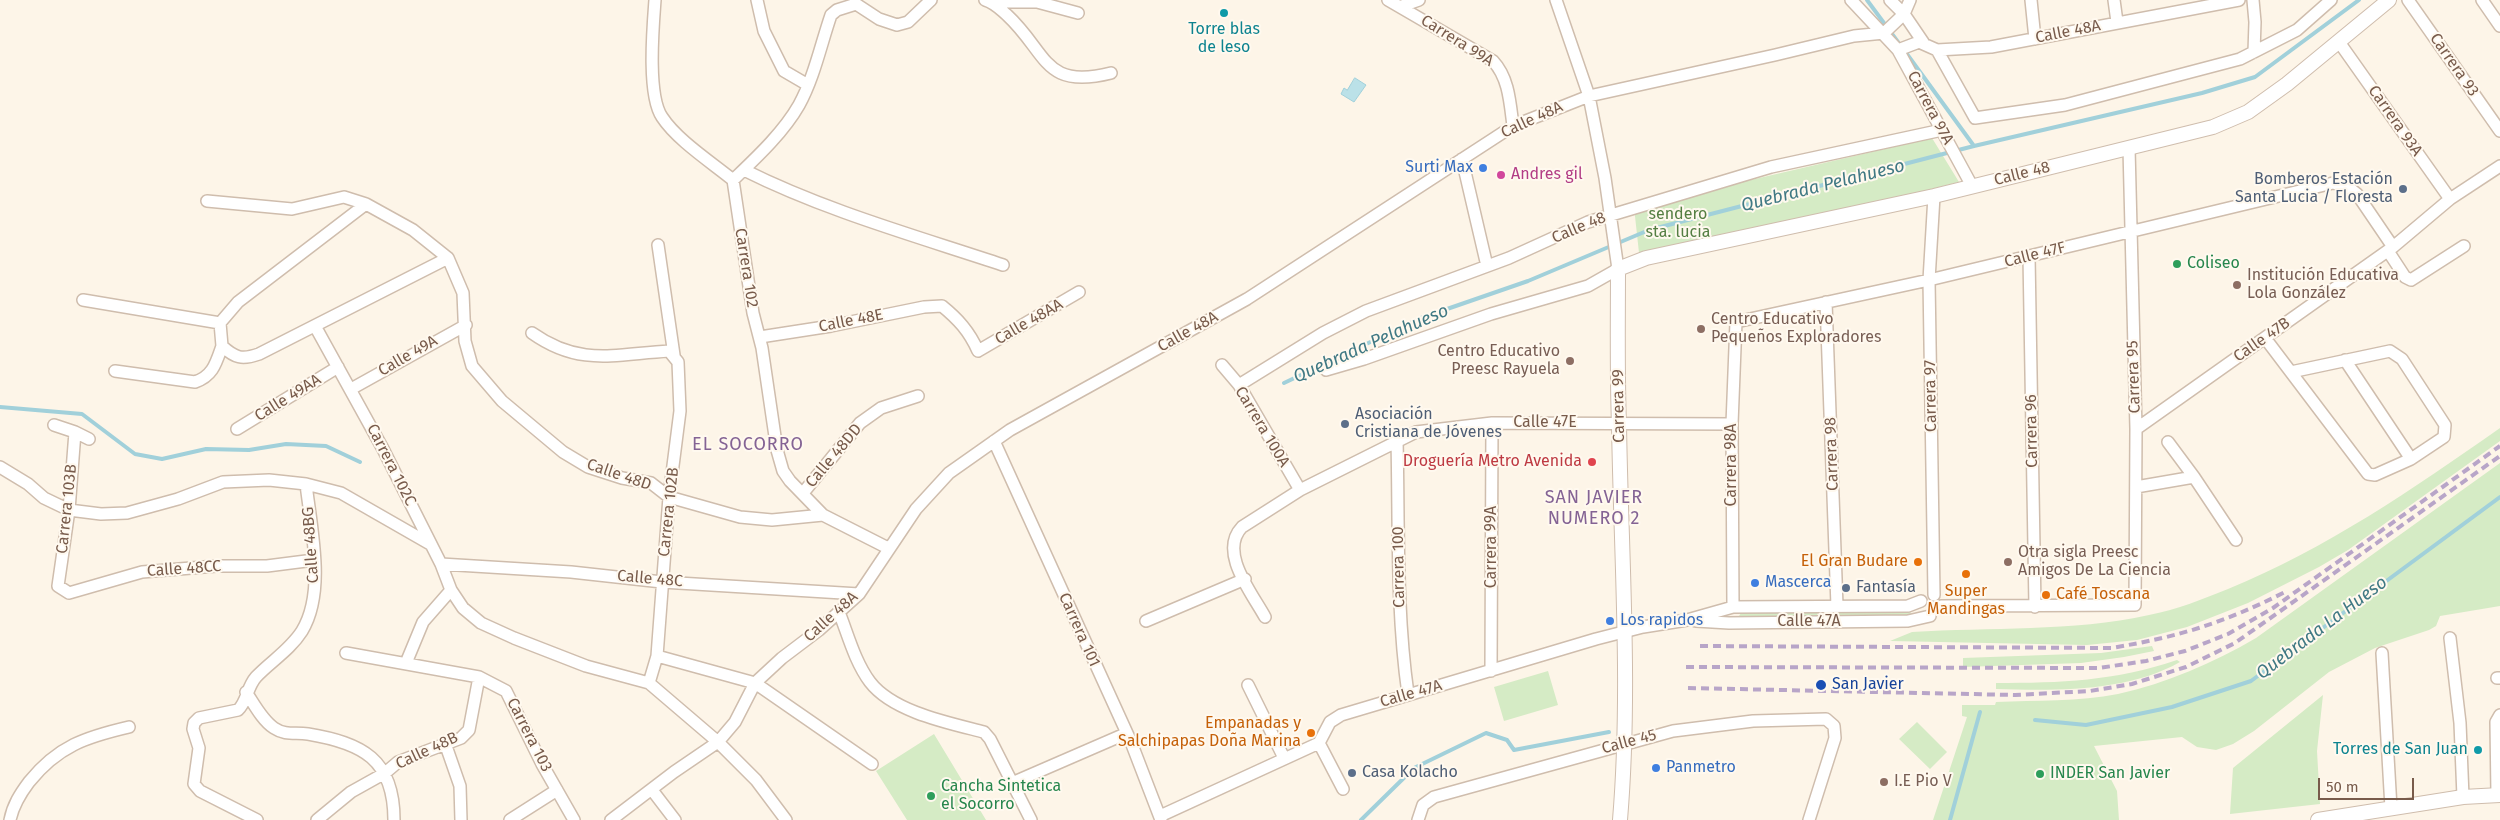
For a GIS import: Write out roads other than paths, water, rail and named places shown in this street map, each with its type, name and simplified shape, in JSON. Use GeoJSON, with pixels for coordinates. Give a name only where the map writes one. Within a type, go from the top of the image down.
{"type":"FeatureCollection","features":[{"type":"Feature","properties":{"kind":"street"},"geometry":{"type":"LineString","coordinates":[[655,0],[653,31],[654,96],[661,115],[670,127],[733,180],[791,117],[808,85],[830,15],[837,10],[856,4],[880,19],[897,25],[902,24],[932,0]]}},
{"type":"Feature","properties":{"kind":"street"},"geometry":{"type":"LineString","coordinates":[[757,0],[764,31],[784,71],[808,85]]}},
{"type":"Feature","properties":{"kind":"street","name":"Carrera 99A"},"geometry":{"type":"LineString","coordinates":[[1388,0],[1402,6],[1445,34],[1482,54],[1498,67],[1508,94],[1513,126]]}},
{"type":"Feature","properties":{"kind":"street"},"geometry":{"type":"LineString","coordinates":[[1402,6],[1418,0]]}},
{"type":"Feature","properties":{"kind":"street","name":"Carrera 99"},"geometry":{"type":"LineString","coordinates":[[1556,0],[1589,96],[1618,266],[1618,423],[1625,632],[1625,743],[1620,820]]}},
{"type":"Feature","properties":{"kind":"street","name":"Carrera 97A"},"geometry":{"type":"LineString","coordinates":[[1851,0],[1900,49],[1972,186]]}},
{"type":"Feature","properties":{"kind":"street"},"geometry":{"type":"LineString","coordinates":[[1890,0],[1903,15],[1921,42],[1937,50],[1975,118],[2065,105],[2231,62],[2297,30],[2331,0]]}},
{"type":"Feature","properties":{"kind":"street"},"geometry":{"type":"LineString","coordinates":[[1885,32],[1903,15],[1910,0]]}},
{"type":"Feature","properties":{"kind":"street"},"geometry":{"type":"LineString","coordinates":[[2030,0],[2035,39]]}},
{"type":"Feature","properties":{"kind":"street"},"geometry":{"type":"LineString","coordinates":[[2114,0],[2117,22]]}},
{"type":"Feature","properties":{"kind":"street"},"geometry":{"type":"LineString","coordinates":[[2200,0],[2210,7]]}},
{"type":"Feature","properties":{"kind":"street","name":"Calle 48A"},"geometry":{"type":"LineString","coordinates":[[1937,50],[1992,47],[2239,0]]}},
{"type":"Feature","properties":{"kind":"street"},"geometry":{"type":"LineString","coordinates":[[2253,0],[2255,22],[2254,52]]}},
{"type":"Feature","properties":{"kind":"street","name":"Calle 48"},"geometry":{"type":"LineString","coordinates":[[1618,266],[1731,238],[1934,196],[2213,127],[2248,112],[2287,84],[2389,0]]}},
{"type":"Feature","properties":{"kind":"street","name":"Carrera 93"},"geometry":{"type":"LineString","coordinates":[[2408,0],[2500,131]]}},
{"type":"Feature","properties":{"kind":"street"},"geometry":{"type":"LineString","coordinates":[[2482,0],[2500,26]]}},
{"type":"Feature","properties":{"kind":"street"},"geometry":{"type":"LineString","coordinates":[[989,1],[1036,1],[1078,13]]}},
{"type":"Feature","properties":{"kind":"street"},"geometry":{"type":"LineString","coordinates":[[989,1],[1019,26],[1047,64],[1059,72],[1074,78],[1090,78],[1111,73]]}},
{"type":"Feature","properties":{"kind":"street","name":"Calle 48A"},"geometry":{"type":"LineString","coordinates":[[611,820],[718,742],[735,722],[755,683],[859,594],[888,548],[916,509],[949,473],[1010,430],[1247,299],[1513,126],[1589,96],[1775,56],[1854,36],[1885,32]]}},
{"type":"Feature","properties":{"kind":"street"},"geometry":{"type":"LineString","coordinates":[[1900,49],[1921,42]]}},
{"type":"Feature","properties":{"kind":"street","name":"Carrera 93A"},"geometry":{"type":"LineString","coordinates":[[2339,42],[2450,199]]}},
{"type":"Feature","properties":{"kind":"street","name":"Calle 48"},"geometry":{"type":"LineString","coordinates":[[1239,385],[1324,333],[1366,311],[1611,219],[1771,167],[1942,130]]}},
{"type":"Feature","properties":{"kind":"street","name":"Carrera 95"},"geometry":{"type":"LineString","coordinates":[[2035,607],[2135,606],[2136,429],[2129,148]]}},
{"type":"Feature","properties":{"kind":"street"},"geometry":{"type":"LineString","coordinates":[[1462,158],[1487,266]]}},
{"type":"Feature","properties":{"kind":"street","name":"Calle 47B"},"geometry":{"type":"LineString","coordinates":[[2136,429],[2390,249],[2450,199],[2500,166]]}},
{"type":"Feature","properties":{"kind":"street"},"geometry":{"type":"LineString","coordinates":[[744,170],[792,192],[852,215],[1003,265]]}},
{"type":"Feature","properties":{"kind":"street","name":"Carrera 102"},"geometry":{"type":"LineString","coordinates":[[733,180],[753,313],[760,337],[778,456],[786,476],[823,514],[888,548]]}},
{"type":"Feature","properties":{"kind":"street","name":"Calle 47F"},"geometry":{"type":"LineString","coordinates":[[1736,322],[1929,280],[2333,183],[2347,186],[2357,194],[2390,249]]}},
{"type":"Feature","properties":{"kind":"street","name":"Carrera 97"},"geometry":{"type":"LineString","coordinates":[[1934,196],[1929,280],[1934,595]]}},
{"type":"Feature","properties":{"kind":"street"},"geometry":{"type":"LineString","coordinates":[[207,201],[292,209],[344,197],[366,204],[406,226],[448,258],[246,359],[238,358],[222,346]]}},
{"type":"Feature","properties":{"kind":"street"},"geometry":{"type":"LineString","coordinates":[[115,371],[195,382],[205,379],[213,372],[222,346],[220,323],[238,302],[366,204]]}},
{"type":"Feature","properties":{"kind":"street","name":"Carrera 102B"},"geometry":{"type":"LineString","coordinates":[[649,683],[656,656],[669,497],[680,411],[678,362],[674,355],[658,245]]}},
{"type":"Feature","properties":{"kind":"street"},"geometry":{"type":"LineString","coordinates":[[2390,249],[2405,277],[2411,280],[2464,246]]}},
{"type":"Feature","properties":{"kind":"street","name":"Carrera 96"},"geometry":{"type":"LineString","coordinates":[[2029,256],[2035,607]]}},
{"type":"Feature","properties":{"kind":"street","name":"Calle 48D"},"geometry":{"type":"LineString","coordinates":[[448,258],[462,293],[466,325],[465,341],[472,366],[490,388],[517,415],[563,452],[588,467],[622,478],[651,483],[669,497],[749,518],[772,520],[823,514]]}},
{"type":"Feature","properties":{"kind":"street"},"geometry":{"type":"LineString","coordinates":[[1326,370],[1364,359],[1491,314],[1588,286],[1618,266]]}},
{"type":"Feature","properties":{"kind":"street","name":"Calle 48AA"},"geometry":{"type":"LineString","coordinates":[[942,306],[959,320],[971,336],[978,350],[1079,292]]}},
{"type":"Feature","properties":{"kind":"street"},"geometry":{"type":"LineString","coordinates":[[83,300],[220,323]]}},
{"type":"Feature","properties":{"kind":"street","name":"Carrera 98"},"geometry":{"type":"LineString","coordinates":[[1826,302],[1837,606]]}},
{"type":"Feature","properties":{"kind":"street","name":"Calle 48E"},"geometry":{"type":"LineString","coordinates":[[760,337],[831,326],[924,307],[942,306]]}},
{"type":"Feature","properties":{"kind":"street","name":"Carrera 98A"},"geometry":{"type":"LineString","coordinates":[[1733,607],[1732,424],[1736,322]]}},
{"type":"Feature","properties":{"kind":"street","name":"Calle 49A"},"geometry":{"type":"LineString","coordinates":[[351,389],[466,325]]}},
{"type":"Feature","properties":{"kind":"street","name":"Carrera 102C"},"geometry":{"type":"LineString","coordinates":[[315,326],[351,389],[441,564]]}},
{"type":"Feature","properties":{"kind":"street"},"geometry":{"type":"LineString","coordinates":[[532,333],[545,342],[567,352],[593,357],[669,351],[674,355]]}},
{"type":"Feature","properties":{"kind":"street"},"geometry":{"type":"LineString","coordinates":[[2265,338],[2368,474],[2374,475],[2411,459],[2444,437],[2445,425],[2402,359],[2390,351],[2291,372]]}},
{"type":"Feature","properties":{"kind":"street"},"geometry":{"type":"LineString","coordinates":[[2345,360],[2411,459]]}},
{"type":"Feature","properties":{"kind":"street","name":"Carrera 100A"},"geometry":{"type":"LineString","coordinates":[[1222,365],[1239,385],[1300,490]]}},
{"type":"Feature","properties":{"kind":"street","name":"Calle 49AA"},"geometry":{"type":"LineString","coordinates":[[237,429],[338,366]]}},
{"type":"Feature","properties":{"kind":"street","name":"Calle 48DD"},"geometry":{"type":"LineString","coordinates":[[804,493],[860,423],[881,408],[918,396]]}},
{"type":"Feature","properties":{"kind":"street","name":"Carrera 99A"},"geometry":{"type":"LineString","coordinates":[[1491,671],[1492,422]]}},
{"type":"Feature","properties":{"kind":"street","name":"Calle 47E"},"geometry":{"type":"LineString","coordinates":[[1245,579],[1233,550],[1236,534],[1242,527],[1300,490],[1416,432],[1492,422],[1732,424]]}},
{"type":"Feature","properties":{"kind":"street"},"geometry":{"type":"LineString","coordinates":[[54,425],[89,439]]}},
{"type":"Feature","properties":{"kind":"street","name":"Carrera 103B"},"geometry":{"type":"LineString","coordinates":[[58,586],[69,510],[75,432]]}},
{"type":"Feature","properties":{"kind":"street","name":"Carrera 100"},"geometry":{"type":"LineString","coordinates":[[1397,440],[1400,612],[1408,694]]}},
{"type":"Feature","properties":{"kind":"street","name":"Carrera 101"},"geometry":{"type":"LineString","coordinates":[[994,441],[1125,734],[1131,742],[1160,818]]}},
{"type":"Feature","properties":{"kind":"street"},"geometry":{"type":"LineString","coordinates":[[2168,442],[2236,540]]}},
{"type":"Feature","properties":{"kind":"street"},"geometry":{"type":"LineString","coordinates":[[0,467],[28,484],[44,498],[69,510],[101,514],[127,513],[178,499],[223,482],[239,479],[306,484],[341,493],[431,544]]}},
{"type":"Feature","properties":{"kind":"street"},"geometry":{"type":"LineString","coordinates":[[2136,487],[2194,477]]}},
{"type":"Feature","properties":{"kind":"street","name":"Calle 48BG"},"geometry":{"type":"LineString","coordinates":[[257,820],[200,791],[194,784],[199,748],[193,729],[194,723],[199,718],[238,710],[243,706],[246,692],[255,678],[280,656],[301,632],[312,609],[314,560],[306,484]]}},
{"type":"Feature","properties":{"kind":"street","name":"Calle 48CC"},"geometry":{"type":"LineString","coordinates":[[58,586],[69,593],[142,572],[216,566],[267,566],[314,560]]}},
{"type":"Feature","properties":{"kind":"street"},"geometry":{"type":"LineString","coordinates":[[441,564],[451,590],[463,608],[481,623],[586,666],[649,683],[718,742],[756,780],[786,820]]}},
{"type":"Feature","properties":{"kind":"street","name":"Calle 48C"},"geometry":{"type":"LineString","coordinates":[[441,564],[571,572],[662,582],[859,594]]}},
{"type":"Feature","properties":{"kind":"street"},"geometry":{"type":"LineString","coordinates":[[1146,621],[1245,579],[1265,617]]}},
{"type":"Feature","properties":{"kind":"street"},"geometry":{"type":"LineString","coordinates":[[406,663],[423,622],[451,590]]}},
{"type":"Feature","properties":{"kind":"street"},"geometry":{"type":"LineString","coordinates":[[1934,595],[1938,598],[1941,606],[1938,613],[1930,616],[1920,609],[1921,601],[1926,596],[1934,595]]}},
{"type":"Feature","properties":{"kind":"street","name":"Calle 47A"},"geometry":{"type":"LineString","coordinates":[[1319,743],[1330,722],[1341,715],[1625,632],[1687,620],[1733,607],[1908,606],[1921,601]]}},
{"type":"Feature","properties":{"kind":"street"},"geometry":{"type":"LineString","coordinates":[[1941,606],[2035,607]]}},
{"type":"Feature","properties":{"kind":"street"},"geometry":{"type":"LineString","coordinates":[[839,612],[857,658],[877,690],[896,703],[920,713],[984,732],[990,739],[1032,820]]}},
{"type":"Feature","properties":{"kind":"street","name":"Calle 47A"},"geometry":{"type":"LineString","coordinates":[[1687,620],[1729,623],[1860,622],[1908,621],[1930,616]]}},
{"type":"Feature","properties":{"kind":"street"},"geometry":{"type":"LineString","coordinates":[[2450,638],[2460,723],[2463,797]]}},
{"type":"Feature","properties":{"kind":"street","name":"Carrera 103"},"geometry":{"type":"LineString","coordinates":[[346,653],[479,677],[506,691],[542,764],[574,820]]}},
{"type":"Feature","properties":{"kind":"street"},"geometry":{"type":"LineString","coordinates":[[2382,653],[2390,808]]}},
{"type":"Feature","properties":{"kind":"street"},"geometry":{"type":"LineString","coordinates":[[656,656],[755,683],[872,764]]}},
{"type":"Feature","properties":{"kind":"street","name":"Calle 48B"},"geometry":{"type":"LineString","coordinates":[[317,820],[351,792],[385,773],[398,762],[461,738],[468,730],[479,677]]}},
{"type":"Feature","properties":{"kind":"street"},"geometry":{"type":"LineString","coordinates":[[1248,685],[1284,758]]}},
{"type":"Feature","properties":{"kind":"street"},"geometry":{"type":"LineString","coordinates":[[246,692],[263,717],[274,728],[290,735],[302,733],[322,736],[359,747],[385,773],[394,798],[394,820]]}},
{"type":"Feature","properties":{"kind":"street"},"geometry":{"type":"LineString","coordinates":[[2318,820],[2463,797],[2498,795],[2496,722],[2500,715]]}},
{"type":"Feature","properties":{"kind":"street","name":"Calle 45"},"geometry":{"type":"LineString","coordinates":[[1418,820],[1423,805],[1434,797],[1673,731],[1753,721],[1826,719],[1832,722],[1835,731],[1809,820]]}},
{"type":"Feature","properties":{"kind":"street"},"geometry":{"type":"LineString","coordinates":[[10,820],[19,795],[43,765],[69,746],[94,735],[129,727]]}},
{"type":"Feature","properties":{"kind":"street"},"geometry":{"type":"LineString","coordinates":[[1012,783],[1125,734]]}},
{"type":"Feature","properties":{"kind":"street"},"geometry":{"type":"LineString","coordinates":[[445,743],[460,786],[461,820]]}},
{"type":"Feature","properties":{"kind":"street"},"geometry":{"type":"LineString","coordinates":[[1160,818],[1319,743],[1343,789]]}},
{"type":"Feature","properties":{"kind":"street"},"geometry":{"type":"LineString","coordinates":[[510,820],[557,790]]}},
{"type":"Feature","properties":{"kind":"street"},"geometry":{"type":"LineString","coordinates":[[652,790],[675,820]]}},
{"type":"Feature","properties":{"kind":"water"},"geometry":{"type":"Polygon","coordinates":[[[1355,78],[1366,85],[1354,102],[1341,94],[1344,88],[1347,90],[1355,78]]]}},
{"type":"Feature","properties":{"kind":"waterway"},"geometry":{"type":"LineString","coordinates":[[1867,0],[1898,42]]}},
{"type":"Feature","properties":{"kind":"waterway","name":"Quebrada Pelahueso"},"geometry":{"type":"LineString","coordinates":[[1284,383],[1421,318],[1528,281],[1649,230],[1974,146],[2202,93],[2255,77],[2359,0]]}},
{"type":"Feature","properties":{"kind":"waterway"},"geometry":{"type":"LineString","coordinates":[[1904,50],[1974,146]]}},
{"type":"Feature","properties":{"kind":"waterway","name":"Quebrada Pelahueso"},"geometry":{"type":"LineString","coordinates":[[0,407],[82,414],[135,454],[162,459],[206,449],[249,450],[286,444],[326,446],[360,462]]}},
{"type":"Feature","properties":{"kind":"waterway","name":"Quebrada La Hueso"},"geometry":{"type":"LineString","coordinates":[[2035,720],[2086,725],[2172,707],[2251,681],[2500,497]]}},
{"type":"Feature","properties":{"kind":"waterway"},"geometry":{"type":"LineString","coordinates":[[1950,820],[1980,712]]}},
{"type":"Feature","properties":{"kind":"waterway","name":"Quebrada La Hueso"},"geometry":{"type":"LineString","coordinates":[[1361,820],[1414,768],[1486,733],[1507,740],[1514,750],[1609,732]]}},
{"type":"Feature","properties":{"kind":"railway"},"geometry":{"type":"LineString","coordinates":[[1686,667],[2099,668],[2146,661],[2185,651],[2228,634],[2273,608],[2500,446]]}},
{"type":"Feature","properties":{"kind":"railway"},"geometry":{"type":"LineString","coordinates":[[1688,688],[2015,695],[2090,691],[2132,684],[2186,667],[2235,643],[2500,456]]}},
{"type":"Feature","properties":{"kind":"railway"},"geometry":{"type":"LineString","coordinates":[[1700,646],[2111,648],[2158,639],[2200,628],[2242,612],[2285,592]]}},
{"type":"Feature","properties":{"kind":"place","name":"Torre blas de leso"},"geometry":{"type":"Point","coordinates":[1224,13]}},
{"type":"Feature","properties":{"kind":"place","name":"Surti Max"},"geometry":{"type":"Point","coordinates":[1483,168]}},
{"type":"Feature","properties":{"kind":"place","name":"Andres gil"},"geometry":{"type":"Point","coordinates":[1501,175]}},
{"type":"Feature","properties":{"kind":"place","name":"Bomberos Estación Santa Lucia / Floresta"},"geometry":{"type":"Point","coordinates":[2403,189]}},
{"type":"Feature","properties":{"kind":"place","name":"Coliseo"},"geometry":{"type":"Point","coordinates":[2177,264]}},
{"type":"Feature","properties":{"kind":"place","name":"Institución Educativa Lola González"},"geometry":{"type":"Point","coordinates":[2237,285]}},
{"type":"Feature","properties":{"kind":"place","name":"Centro Educativo Pequeños Exploradores"},"geometry":{"type":"Point","coordinates":[1701,329]}},
{"type":"Feature","properties":{"kind":"place","name":"Centro Educativo Preesc Rayuela"},"geometry":{"type":"Point","coordinates":[1570,361]}},
{"type":"Feature","properties":{"kind":"place","name":"Asociación Cristiana de Jóvenes"},"geometry":{"type":"Point","coordinates":[1345,424]}},
{"type":"Feature","properties":{"kind":"place","name":"Droguería Metro Avenida"},"geometry":{"type":"Point","coordinates":[1592,462]}},
{"type":"Feature","properties":{"kind":"place","name":"El Gran Budare"},"geometry":{"type":"Point","coordinates":[1918,562]}},
{"type":"Feature","properties":{"kind":"place","name":"Otra sigla Preesc Amigos De La Ciencia"},"geometry":{"type":"Point","coordinates":[2008,562]}},
{"type":"Feature","properties":{"kind":"place","name":"Super Mandingas"},"geometry":{"type":"Point","coordinates":[1966,574]}},
{"type":"Feature","properties":{"kind":"place","name":"Mascerca"},"geometry":{"type":"Point","coordinates":[1755,583]}},
{"type":"Feature","properties":{"kind":"place","name":"Fantasía"},"geometry":{"type":"Point","coordinates":[1846,588]}},
{"type":"Feature","properties":{"kind":"place","name":"Café Toscana"},"geometry":{"type":"Point","coordinates":[2046,595]}},
{"type":"Feature","properties":{"kind":"place","name":"Los rapidos"},"geometry":{"type":"Point","coordinates":[1610,621]}},
{"type":"Feature","properties":{"kind":"place","name":"San Javier"},"geometry":{"type":"Point","coordinates":[1821,685]}},
{"type":"Feature","properties":{"kind":"place","name":"Empanadas y Salchipapas Doña Marina"},"geometry":{"type":"Point","coordinates":[1311,733]}},
{"type":"Feature","properties":{"kind":"place","name":"Torres de San Juan"},"geometry":{"type":"Point","coordinates":[2478,750]}},
{"type":"Feature","properties":{"kind":"place","name":"Panmetro"},"geometry":{"type":"Point","coordinates":[1656,768]}},
{"type":"Feature","properties":{"kind":"place","name":"Casa Kolacho"},"geometry":{"type":"Point","coordinates":[1352,773]}},
{"type":"Feature","properties":{"kind":"place","name":"INDER San Javier"},"geometry":{"type":"Point","coordinates":[2040,774]}},
{"type":"Feature","properties":{"kind":"place","name":"I.E Pio V"},"geometry":{"type":"Point","coordinates":[1884,782]}},
{"type":"Feature","properties":{"kind":"place","name":"Cancha Sintetica el Socorro"},"geometry":{"type":"Point","coordinates":[931,796]}},
{"type":"Feature","properties":{"kind":"district","name":"EL SOCORRO"},"geometry":{"type":"Point","coordinates":[748,445]}},
{"type":"Feature","properties":{"kind":"district","name":"SAN JAVIER NUMERO 2"},"geometry":{"type":"Point","coordinates":[1594,508]}},
{"type":"Feature","properties":{"kind":"park label","name":"sendero sta. lucia"},"geometry":{"type":"Point","coordinates":[1678,224]}}]}
